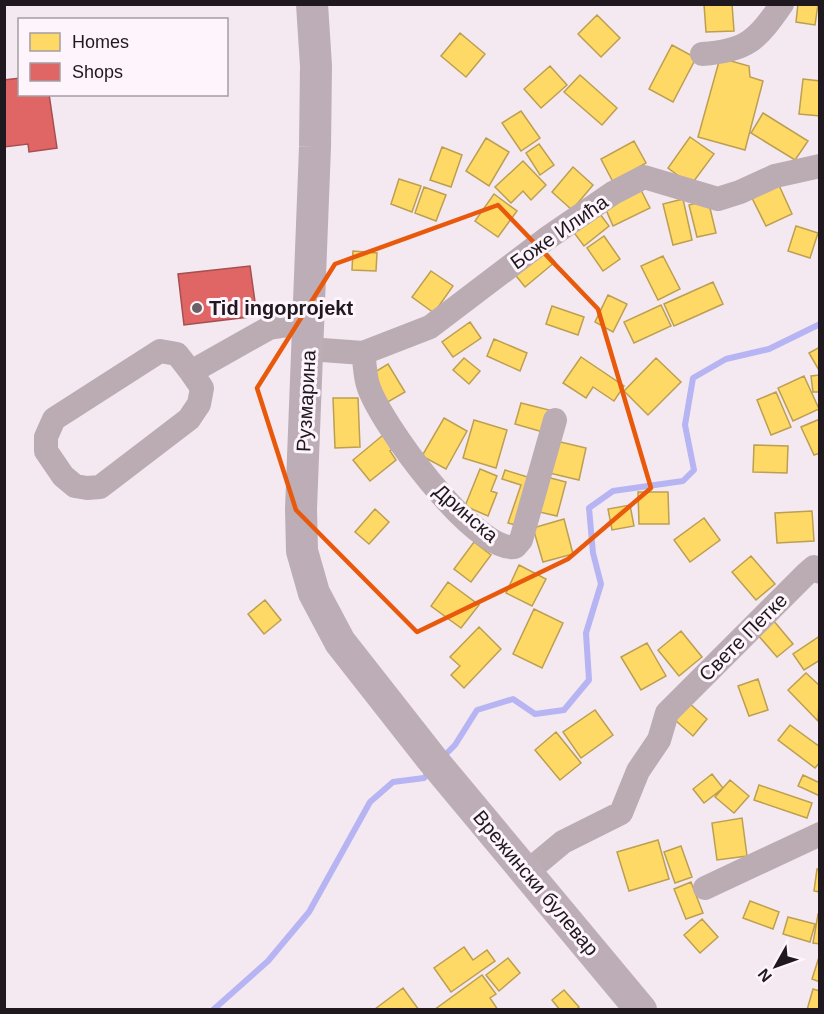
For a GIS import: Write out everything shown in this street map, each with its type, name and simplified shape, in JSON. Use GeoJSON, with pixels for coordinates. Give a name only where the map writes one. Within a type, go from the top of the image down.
{"type":"FeatureCollection","features":[{"type":"Feature","properties":{"kind":"main road","name":"Рузмарина"},"geometry":{"type":"LineString","coordinates":[[312,4],[316,66],[309,336],[301,509],[302,551],[314,592],[340,642],[438,766]]}},
{"type":"Feature","properties":{"kind":"main road","name":"Врежински булевар"},"geometry":{"type":"LineString","coordinates":[[438,766],[641,1010]]}},
{"type":"Feature","properties":{"kind":"street"},"geometry":{"type":"LineString","coordinates":[[702,54],[730,52],[761,35],[782,4]]}},
{"type":"Feature","properties":{"kind":"street","name":"Боже Илића"},"geometry":{"type":"LineString","coordinates":[[191,372],[269,328],[309,336],[363,353],[430,327],[546,239],[613,193],[644,177],[718,199],[775,176],[819,166]]}},
{"type":"Feature","properties":{"kind":"street"},"geometry":{"type":"LineString","coordinates":[[160,351],[177,354],[191,372],[202,388],[199,404],[189,418],[100,487],[75,486],[63,476],[46,451],[46,437],[54,419],[160,351]]}},
{"type":"Feature","properties":{"kind":"street","name":"Дринска"},"geometry":{"type":"LineString","coordinates":[[363,353],[368,385],[388,424],[415,464],[442,496],[488,537],[507,547],[515,547],[521,540],[555,420]]}},
{"type":"Feature","properties":{"kind":"street","name":"Свете Петке"},"geometry":{"type":"LineString","coordinates":[[527,872],[563,842],[621,813],[638,771],[659,740],[667,713],[806,574],[814,567],[819,572]]}},
{"type":"Feature","properties":{"kind":"street"},"geometry":{"type":"LineString","coordinates":[[705,888],[819,834]]}},
{"type":"Feature","properties":{"kind":"highlighted area"},"geometry":{"type":"Polygon","coordinates":[[[498,205],[598,309],[651,488],[568,559],[417,632],[296,510],[257,388],[335,264],[498,205]]]}},
{"type":"Feature","properties":{"kind":"building: Homes"},"geometry":{"type":"Polygon","coordinates":[[[704,4],[732,4],[734,31],[706,32],[704,4]]]}},
{"type":"Feature","properties":{"kind":"building: Homes"},"geometry":{"type":"Polygon","coordinates":[[[798,4],[818,4],[815,25],[796,22],[798,4]]]}},
{"type":"Feature","properties":{"kind":"building: Homes"},"geometry":{"type":"Polygon","coordinates":[[[597,15],[620,38],[601,57],[578,34],[597,15]]]}},
{"type":"Feature","properties":{"kind":"building: Homes"},"geometry":{"type":"Polygon","coordinates":[[[460,33],[485,54],[466,77],[441,56],[460,33]]]}},
{"type":"Feature","properties":{"kind":"building: Homes"},"geometry":{"type":"Polygon","coordinates":[[[672,45],[696,58],[673,102],[649,89],[672,45]]]}},
{"type":"Feature","properties":{"kind":"building: Homes"},"geometry":{"type":"Polygon","coordinates":[[[720,58],[749,66],[750,77],[763,81],[745,150],[698,137],[720,58]]]}},
{"type":"Feature","properties":{"kind":"building: Homes"},"geometry":{"type":"Polygon","coordinates":[[[550,66],[567,85],[541,108],[524,89],[550,66]]]}},
{"type":"Feature","properties":{"kind":"building: Homes"},"geometry":{"type":"Polygon","coordinates":[[[580,75],[617,108],[602,125],[564,92],[580,75]]]}},
{"type":"Feature","properties":{"kind":"building: Homes"},"geometry":{"type":"Polygon","coordinates":[[[803,79],[820,81],[820,116],[799,114],[803,79]]]}},
{"type":"Feature","properties":{"kind":"building: Homes"},"geometry":{"type":"Polygon","coordinates":[[[521,111],[540,138],[521,151],[502,123],[521,111]]]}},
{"type":"Feature","properties":{"kind":"building: Homes"},"geometry":{"type":"Polygon","coordinates":[[[763,113],[808,141],[795,160],[751,133],[763,113]]]}},
{"type":"Feature","properties":{"kind":"building: Homes"},"geometry":{"type":"Polygon","coordinates":[[[690,137],[714,154],[691,185],[668,168],[690,137]]]}},
{"type":"Feature","properties":{"kind":"building: Homes"},"geometry":{"type":"Polygon","coordinates":[[[486,138],[509,152],[489,186],[466,171],[486,138]]]}},
{"type":"Feature","properties":{"kind":"building: Homes"},"geometry":{"type":"Polygon","coordinates":[[[634,141],[646,163],[613,182],[601,159],[634,141]]]}},
{"type":"Feature","properties":{"kind":"building: Homes"},"geometry":{"type":"Polygon","coordinates":[[[539,144],[554,165],[540,175],[526,153],[539,144]]]}},
{"type":"Feature","properties":{"kind":"building: Homes"},"geometry":{"type":"Polygon","coordinates":[[[442,147],[462,155],[451,187],[430,180],[442,147]]]}},
{"type":"Feature","properties":{"kind":"building: Homes"},"geometry":{"type":"Polygon","coordinates":[[[523,161],[546,185],[531,200],[523,191],[511,203],[495,187],[523,161]]]}},
{"type":"Feature","properties":{"kind":"building: Homes"},"geometry":{"type":"Polygon","coordinates":[[[573,167],[593,185],[572,210],[552,192],[573,167]]]}},
{"type":"Feature","properties":{"kind":"building: Homes"},"geometry":{"type":"Polygon","coordinates":[[[399,179],[421,186],[412,212],[391,204],[399,179]]]}},
{"type":"Feature","properties":{"kind":"building: Homes"},"geometry":{"type":"Polygon","coordinates":[[[778,183],[792,214],[766,226],[751,196],[778,183]]]}},
{"type":"Feature","properties":{"kind":"building: Homes"},"geometry":{"type":"Polygon","coordinates":[[[424,187],[446,195],[436,221],[415,213],[424,187]]]}},
{"type":"Feature","properties":{"kind":"building: Homes"},"geometry":{"type":"Polygon","coordinates":[[[640,188],[650,208],[613,226],[604,205],[640,188]]]}},
{"type":"Feature","properties":{"kind":"building: Homes"},"geometry":{"type":"Polygon","coordinates":[[[494,194],[517,211],[498,237],[475,221],[494,194]]]}},
{"type":"Feature","properties":{"kind":"building: Homes"},"geometry":{"type":"Polygon","coordinates":[[[683,199],[692,240],[673,245],[663,204],[683,199]]]}},
{"type":"Feature","properties":{"kind":"building: Homes"},"geometry":{"type":"Polygon","coordinates":[[[708,200],[716,233],[697,237],[689,205],[708,200]]]}},
{"type":"Feature","properties":{"kind":"building: Homes"},"geometry":{"type":"Polygon","coordinates":[[[597,210],[609,226],[584,246],[572,230],[597,210]]]}},
{"type":"Feature","properties":{"kind":"building: Homes"},"geometry":{"type":"Polygon","coordinates":[[[796,226],[818,233],[810,258],[788,251],[796,226]]]}},
{"type":"Feature","properties":{"kind":"building: Homes"},"geometry":{"type":"Polygon","coordinates":[[[604,236],[620,259],[603,271],[587,248],[604,236]]]}},
{"type":"Feature","properties":{"kind":"building: Homes"},"geometry":{"type":"Polygon","coordinates":[[[543,248],[555,262],[525,287],[513,272],[543,248]]]}},
{"type":"Feature","properties":{"kind":"building: Homes"},"geometry":{"type":"Polygon","coordinates":[[[353,251],[377,253],[376,271],[352,270],[353,251]]]}},
{"type":"Feature","properties":{"kind":"building: Homes"},"geometry":{"type":"Polygon","coordinates":[[[663,256],[680,289],[658,300],[641,266],[663,256]]]}},
{"type":"Feature","properties":{"kind":"building: Homes"},"geometry":{"type":"Polygon","coordinates":[[[431,271],[453,286],[434,313],[412,297],[431,271]]]}},
{"type":"Feature","properties":{"kind":"building: Homes"},"geometry":{"type":"Polygon","coordinates":[[[713,282],[723,304],[674,326],[664,304],[713,282]]]}},
{"type":"Feature","properties":{"kind":"building: Homes"},"geometry":{"type":"Polygon","coordinates":[[[608,295],[627,304],[613,332],[595,322],[608,295]]]}},
{"type":"Feature","properties":{"kind":"building: Homes"},"geometry":{"type":"Polygon","coordinates":[[[661,305],[671,326],[634,343],[624,322],[661,305]]]}},
{"type":"Feature","properties":{"kind":"building: Homes"},"geometry":{"type":"Polygon","coordinates":[[[552,306],[584,317],[578,335],[546,324],[552,306]]]}},
{"type":"Feature","properties":{"kind":"building: Homes"},"geometry":{"type":"Polygon","coordinates":[[[470,322],[481,338],[453,357],[442,342],[470,322]]]}},
{"type":"Feature","properties":{"kind":"building: Homes"},"geometry":{"type":"Polygon","coordinates":[[[494,339],[527,353],[520,371],[487,356],[494,339]]]}},
{"type":"Feature","properties":{"kind":"building: Homes"},"geometry":{"type":"Polygon","coordinates":[[[820,347],[820,372],[809,353],[820,347]]]}},
{"type":"Feature","properties":{"kind":"building: Homes"},"geometry":{"type":"Polygon","coordinates":[[[581,357],[624,386],[614,401],[593,387],[586,398],[563,383],[581,357]]]}},
{"type":"Feature","properties":{"kind":"building: Homes"},"geometry":{"type":"Polygon","coordinates":[[[464,358],[480,371],[469,384],[453,370],[464,358]]]}},
{"type":"Feature","properties":{"kind":"building: Homes"},"geometry":{"type":"Polygon","coordinates":[[[656,358],[681,382],[648,415],[624,391],[656,358]]]}},
{"type":"Feature","properties":{"kind":"building: Homes"},"geometry":{"type":"Polygon","coordinates":[[[388,364],[405,392],[386,403],[370,375],[388,364]]]}},
{"type":"Feature","properties":{"kind":"building: Homes"},"geometry":{"type":"Polygon","coordinates":[[[820,375],[820,392],[813,392],[811,376],[820,375]]]}},
{"type":"Feature","properties":{"kind":"building: Homes"},"geometry":{"type":"Polygon","coordinates":[[[804,376],[819,409],[793,421],[778,388],[804,376]]]}},
{"type":"Feature","properties":{"kind":"building: Homes"},"geometry":{"type":"Polygon","coordinates":[[[776,392],[791,427],[771,435],[757,400],[776,392]]]}},
{"type":"Feature","properties":{"kind":"building: Homes"},"geometry":{"type":"Polygon","coordinates":[[[333,398],[358,398],[360,447],[335,448],[333,398]]]}},
{"type":"Feature","properties":{"kind":"building: Homes"},"geometry":{"type":"Polygon","coordinates":[[[521,403],[549,410],[543,432],[515,424],[521,403]]]}},
{"type":"Feature","properties":{"kind":"building: Homes"},"geometry":{"type":"Polygon","coordinates":[[[444,418],[467,431],[446,469],[422,456],[444,418]]]}},
{"type":"Feature","properties":{"kind":"building: Homes"},"geometry":{"type":"Polygon","coordinates":[[[820,419],[820,453],[814,455],[801,427],[820,419]]]}},
{"type":"Feature","properties":{"kind":"building: Homes"},"geometry":{"type":"Polygon","coordinates":[[[474,420],[507,430],[496,468],[463,458],[474,420]]]}},
{"type":"Feature","properties":{"kind":"building: Homes"},"geometry":{"type":"Polygon","coordinates":[[[388,431],[398,444],[390,451],[396,460],[370,481],[353,460],[388,431]]]}},
{"type":"Feature","properties":{"kind":"building: Homes"},"geometry":{"type":"Polygon","coordinates":[[[552,440],[586,448],[579,480],[545,472],[552,440]]]}},
{"type":"Feature","properties":{"kind":"building: Homes"},"geometry":{"type":"Polygon","coordinates":[[[754,445],[788,446],[787,473],[753,472],[754,445]]]}},
{"type":"Feature","properties":{"kind":"building: Homes"},"geometry":{"type":"Polygon","coordinates":[[[480,469],[497,476],[491,491],[497,493],[488,516],[465,506],[480,469]]]}},
{"type":"Feature","properties":{"kind":"building: Homes"},"geometry":{"type":"Polygon","coordinates":[[[505,470],[534,479],[519,526],[508,523],[521,485],[502,479],[505,470]]]}},
{"type":"Feature","properties":{"kind":"building: Homes"},"geometry":{"type":"Polygon","coordinates":[[[543,476],[566,482],[557,516],[535,511],[543,476]]]}},
{"type":"Feature","properties":{"kind":"building: Homes"},"geometry":{"type":"Polygon","coordinates":[[[638,492],[668,492],[669,524],[639,524],[638,492]]]}},
{"type":"Feature","properties":{"kind":"building: Homes"},"geometry":{"type":"Polygon","coordinates":[[[630,505],[634,526],[612,530],[608,509],[630,505]]]}},
{"type":"Feature","properties":{"kind":"building: Homes"},"geometry":{"type":"Polygon","coordinates":[[[375,509],[389,522],[369,544],[355,532],[375,509]]]}},
{"type":"Feature","properties":{"kind":"building: Homes"},"geometry":{"type":"Polygon","coordinates":[[[812,511],[814,541],[777,543],[775,513],[812,511]]]}},
{"type":"Feature","properties":{"kind":"building: Homes"},"geometry":{"type":"Polygon","coordinates":[[[704,518],[720,540],[690,562],[674,540],[704,518]]]}},
{"type":"Feature","properties":{"kind":"building: Homes"},"geometry":{"type":"Polygon","coordinates":[[[564,519],[573,554],[543,562],[533,528],[564,519]]]}},
{"type":"Feature","properties":{"kind":"building: Homes"},"geometry":{"type":"Polygon","coordinates":[[[474,542],[491,555],[471,582],[454,569],[474,542]]]}},
{"type":"Feature","properties":{"kind":"building: Homes"},"geometry":{"type":"Polygon","coordinates":[[[751,556],[775,584],[756,600],[732,572],[751,556]]]}},
{"type":"Feature","properties":{"kind":"building: Homes"},"geometry":{"type":"Polygon","coordinates":[[[519,565],[546,579],[532,606],[506,593],[519,565]]]}},
{"type":"Feature","properties":{"kind":"building: Homes"},"geometry":{"type":"Polygon","coordinates":[[[448,582],[479,605],[461,628],[431,606],[448,582]]]}},
{"type":"Feature","properties":{"kind":"building: Homes"},"geometry":{"type":"Polygon","coordinates":[[[265,600],[281,620],[264,634],[248,614],[265,600]]]}},
{"type":"Feature","properties":{"kind":"building: Homes"},"geometry":{"type":"Polygon","coordinates":[[[534,609],[563,623],[542,668],[513,654],[534,609]]]}},
{"type":"Feature","properties":{"kind":"building: Homes"},"geometry":{"type":"Polygon","coordinates":[[[773,620],[793,644],[777,657],[757,634],[773,620]]]}},
{"type":"Feature","properties":{"kind":"building: Homes"},"geometry":{"type":"Polygon","coordinates":[[[479,627],[501,649],[464,688],[451,675],[460,666],[450,657],[479,627]]]}},
{"type":"Feature","properties":{"kind":"building: Homes"},"geometry":{"type":"Polygon","coordinates":[[[681,631],[702,657],[679,676],[658,650],[681,631]]]}},
{"type":"Feature","properties":{"kind":"building: Homes"},"geometry":{"type":"Polygon","coordinates":[[[820,636],[820,660],[804,670],[793,654],[820,636]]]}},
{"type":"Feature","properties":{"kind":"building: Homes"},"geometry":{"type":"Polygon","coordinates":[[[647,643],[666,676],[641,690],[621,657],[647,643]]]}},
{"type":"Feature","properties":{"kind":"building: Homes"},"geometry":{"type":"Polygon","coordinates":[[[806,673],[820,686],[818,721],[788,690],[806,673]]]}},
{"type":"Feature","properties":{"kind":"building: Homes"},"geometry":{"type":"Polygon","coordinates":[[[758,679],[768,710],[749,716],[738,686],[758,679]]]}},
{"type":"Feature","properties":{"kind":"building: Homes"},"geometry":{"type":"Polygon","coordinates":[[[689,703],[707,719],[693,736],[675,720],[689,703]]]}},
{"type":"Feature","properties":{"kind":"building: Homes"},"geometry":{"type":"Polygon","coordinates":[[[595,710],[613,735],[581,758],[563,732],[595,710]]]}},
{"type":"Feature","properties":{"kind":"building: Homes"},"geometry":{"type":"Polygon","coordinates":[[[790,725],[820,747],[820,762],[815,768],[778,740],[790,725]]]}},
{"type":"Feature","properties":{"kind":"building: Homes"},"geometry":{"type":"Polygon","coordinates":[[[556,732],[581,763],[560,780],[535,750],[556,732]]]}},
{"type":"Feature","properties":{"kind":"building: Homes"},"geometry":{"type":"Polygon","coordinates":[[[712,774],[723,788],[704,803],[693,789],[712,774]]]}},
{"type":"Feature","properties":{"kind":"building: Homes"},"geometry":{"type":"Polygon","coordinates":[[[803,775],[820,783],[820,796],[798,786],[803,775]]]}},
{"type":"Feature","properties":{"kind":"building: Homes"},"geometry":{"type":"Polygon","coordinates":[[[730,780],[749,796],[734,813],[715,797],[730,780]]]}},
{"type":"Feature","properties":{"kind":"building: Homes"},"geometry":{"type":"Polygon","coordinates":[[[759,785],[812,803],[807,818],[754,800],[759,785]]]}},
{"type":"Feature","properties":{"kind":"building: Homes"},"geometry":{"type":"Polygon","coordinates":[[[742,818],[747,856],[717,860],[712,823],[742,818]]]}},
{"type":"Feature","properties":{"kind":"building: Homes"},"geometry":{"type":"Polygon","coordinates":[[[658,840],[669,879],[629,891],[617,852],[658,840]]]}},
{"type":"Feature","properties":{"kind":"building: Homes"},"geometry":{"type":"Polygon","coordinates":[[[681,846],[692,877],[675,883],[664,852],[681,846]]]}},
{"type":"Feature","properties":{"kind":"building: Homes"},"geometry":{"type":"Polygon","coordinates":[[[817,869],[820,869],[820,892],[814,891],[817,869]]]}},
{"type":"Feature","properties":{"kind":"building: Homes"},"geometry":{"type":"Polygon","coordinates":[[[691,882],[703,913],[686,919],[674,889],[691,882]]]}},
{"type":"Feature","properties":{"kind":"building: Homes"},"geometry":{"type":"Polygon","coordinates":[[[750,901],[779,912],[773,929],[743,918],[750,901]]]}},
{"type":"Feature","properties":{"kind":"building: Homes"},"geometry":{"type":"Polygon","coordinates":[[[818,914],[820,915],[820,944],[813,943],[818,914]]]}},
{"type":"Feature","properties":{"kind":"building: Homes"},"geometry":{"type":"Polygon","coordinates":[[[788,917],[815,924],[810,942],[783,934],[788,917]]]}},
{"type":"Feature","properties":{"kind":"building: Homes"},"geometry":{"type":"Polygon","coordinates":[[[702,919],[718,937],[700,953],[684,935],[702,919]]]}},
{"type":"Feature","properties":{"kind":"building: Homes"},"geometry":{"type":"Polygon","coordinates":[[[464,947],[473,960],[487,950],[495,961],[451,992],[434,968],[464,947]]]}},
{"type":"Feature","properties":{"kind":"building: Homes"},"geometry":{"type":"Polygon","coordinates":[[[820,957],[820,982],[812,979],[820,957]]]}},
{"type":"Feature","properties":{"kind":"building: Homes"},"geometry":{"type":"Polygon","coordinates":[[[508,958],[520,973],[499,991],[486,975],[508,958]]]}},
{"type":"Feature","properties":{"kind":"building: Homes"},"geometry":{"type":"Polygon","coordinates":[[[482,975],[496,994],[490,998],[498,1010],[434,1010],[482,975]]]}},
{"type":"Feature","properties":{"kind":"building: Homes"},"geometry":{"type":"Polygon","coordinates":[[[403,988],[419,1010],[375,1009],[403,988]]]}},
{"type":"Feature","properties":{"kind":"building: Homes"},"geometry":{"type":"Polygon","coordinates":[[[813,989],[820,991],[820,1010],[807,1010],[813,989]]]}},
{"type":"Feature","properties":{"kind":"building: Homes"},"geometry":{"type":"Polygon","coordinates":[[[564,990],[579,1007],[576,1010],[560,1010],[552,1000],[564,990]]]}},
{"type":"Feature","properties":{"kind":"building: Shops"},"geometry":{"type":"Polygon","coordinates":[[[18,78],[18,96],[49,96],[57,148],[29,152],[28,144],[4,147],[4,80],[18,78]]]}},
{"type":"Feature","properties":{"kind":"building: Shops"},"geometry":{"type":"Polygon","coordinates":[[[250,266],[257,316],[184,325],[178,274],[250,266]]]}},
{"type":"Feature","properties":{"kind":"waterway"},"geometry":{"type":"LineString","coordinates":[[442,758],[455,745],[477,710],[513,699],[535,714],[564,710],[589,680],[586,633],[601,584],[593,553],[589,508],[613,491],[683,481],[694,470],[685,425],[693,378],[726,359],[769,349],[820,324]]}},
{"type":"Feature","properties":{"kind":"waterway"},"geometry":{"type":"LineString","coordinates":[[213,1010],[268,961],[309,912],[370,802],[393,782],[424,778],[431,770]]}},
{"type":"Feature","properties":{"kind":"place","name":"Tid ingoprojekt"},"geometry":{"type":"Point","coordinates":[197,308]}}]}
